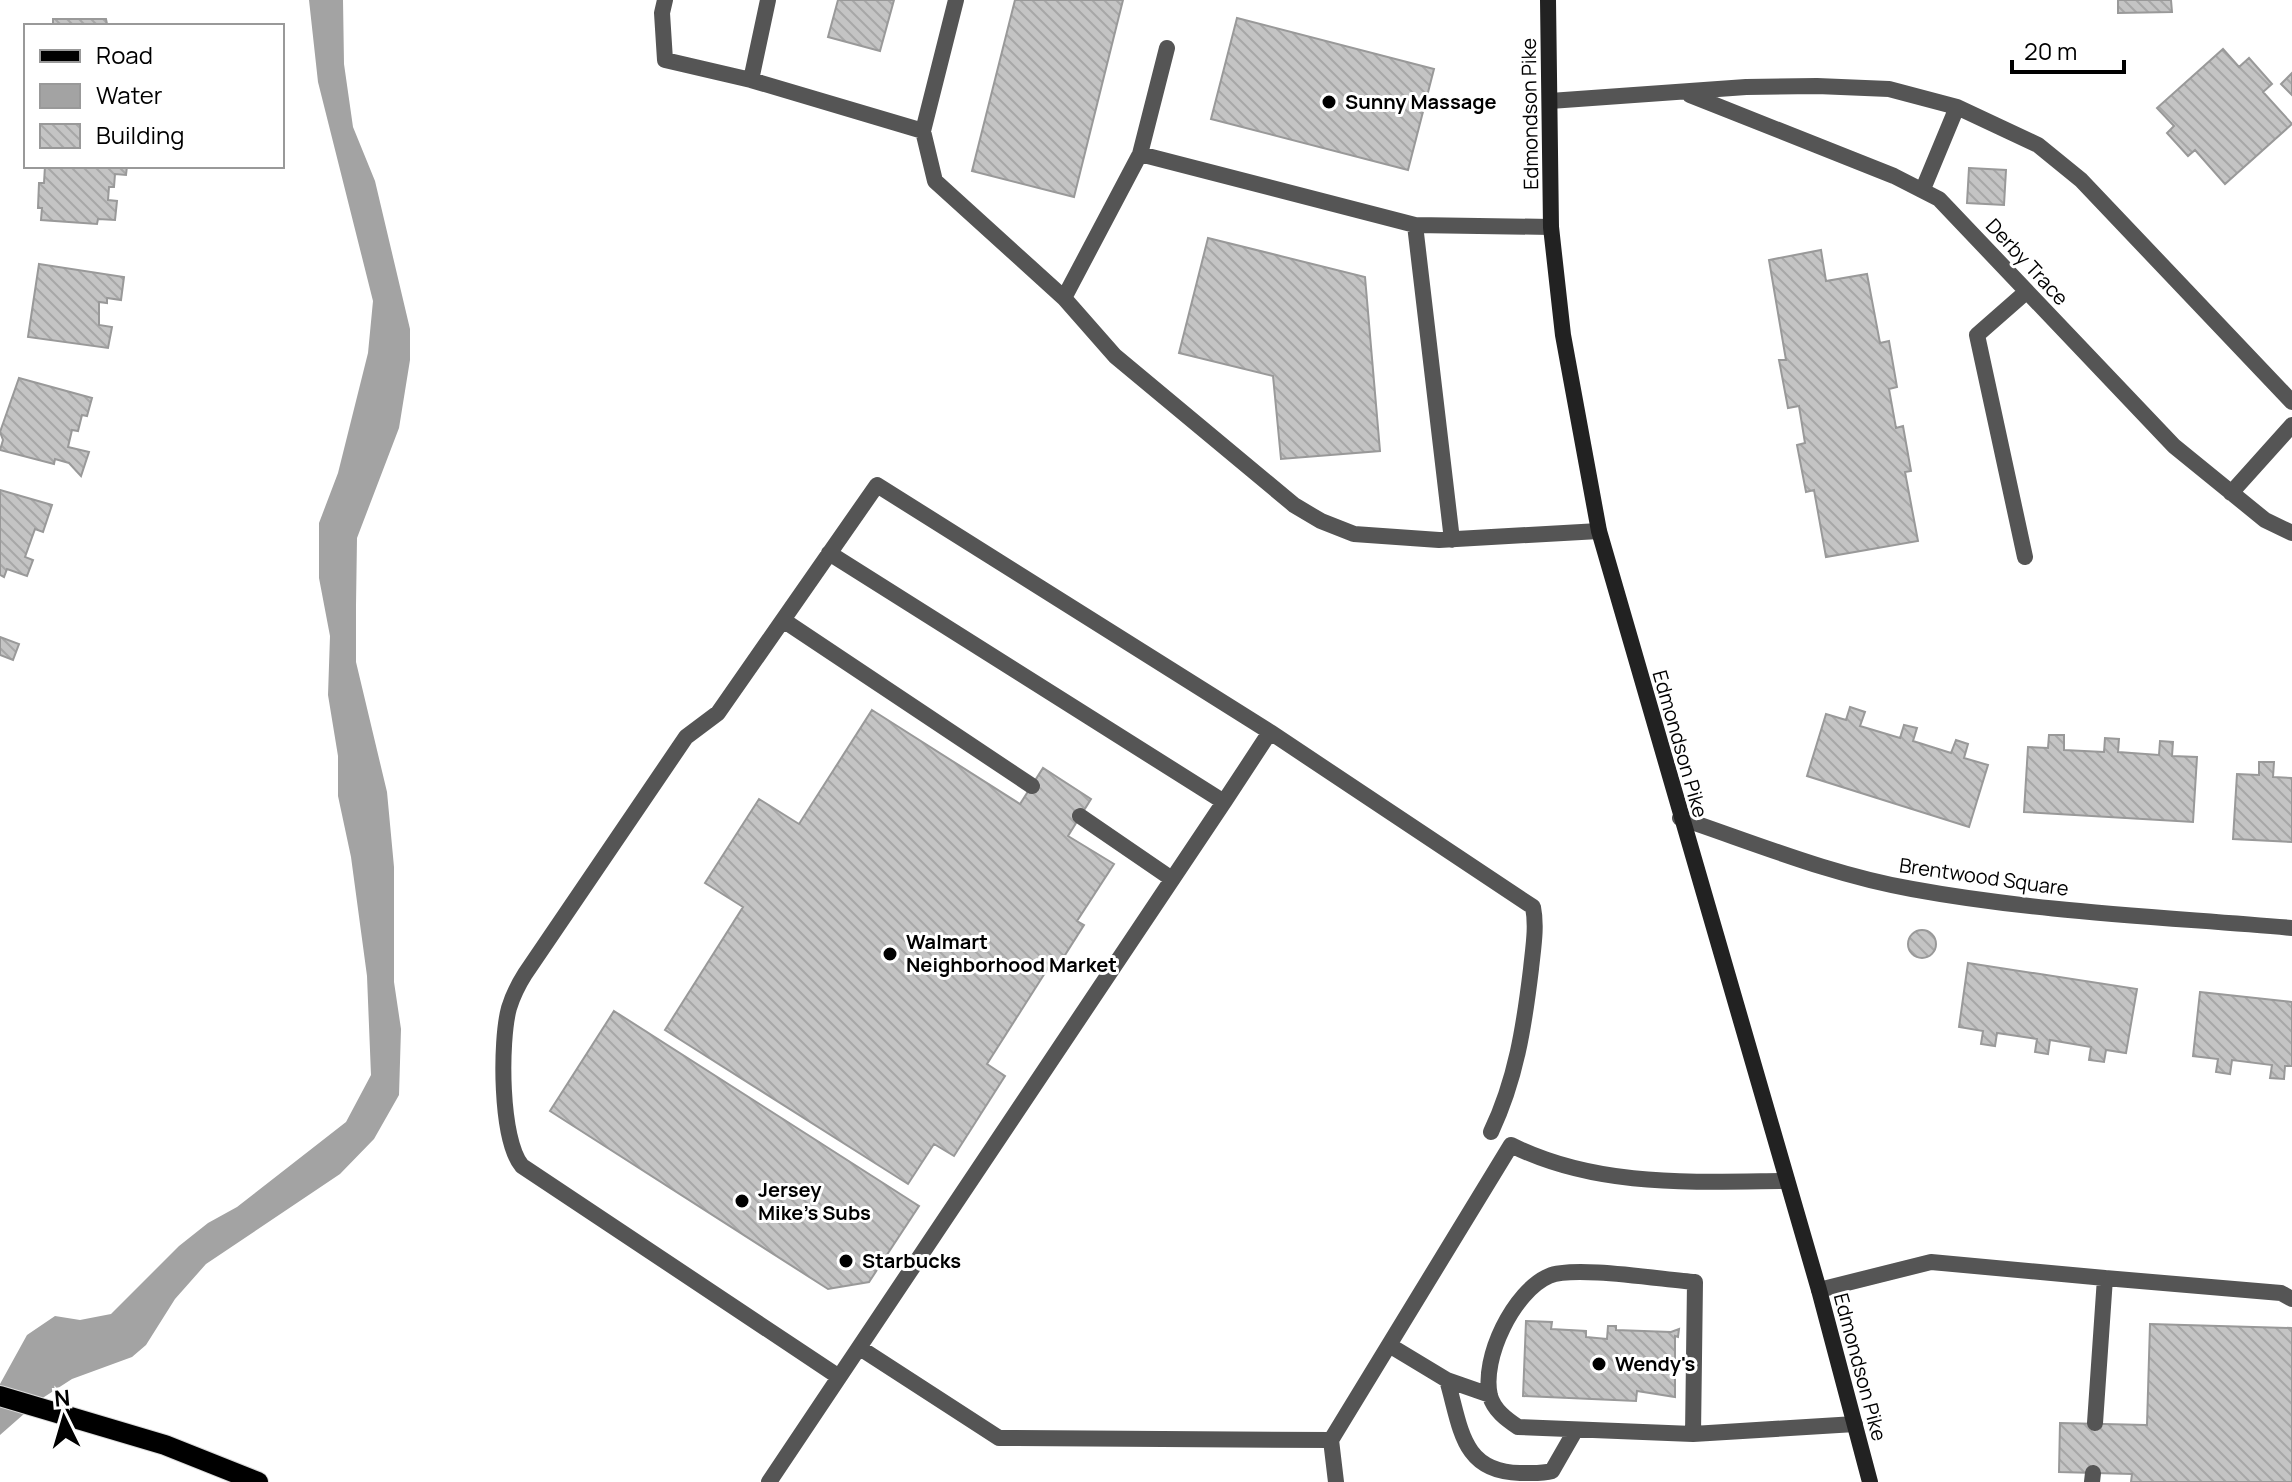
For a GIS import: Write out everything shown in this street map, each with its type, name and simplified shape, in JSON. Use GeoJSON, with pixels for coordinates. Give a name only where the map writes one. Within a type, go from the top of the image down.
{"type":"FeatureCollection","features":[{"type":"Feature","properties":{"kind":"main road","name":"Edmondson Pike"},"geometry":{"type":"LineString","coordinates":[[1548,0],[1551,227],[1563,335],[1599,531],[1819,1290],[1870,1482]]}},
{"type":"Feature","properties":{"kind":"main road"},"geometry":{"type":"LineString","coordinates":[[0,1396],[165,1445],[258,1482]]}},
{"type":"Feature","properties":{"kind":"street"},"geometry":{"type":"LineString","coordinates":[[665,0],[662,25],[665,60],[751,80],[923,131]]}},
{"type":"Feature","properties":{"kind":"street"},"geometry":{"type":"LineString","coordinates":[[751,80],[768,0]]}},
{"type":"Feature","properties":{"kind":"street"},"geometry":{"type":"LineString","coordinates":[[956,0],[923,131],[935,181],[1064,298],[1115,356],[1294,505],[1321,521],[1354,534],[1452,540],[1599,531]]}},
{"type":"Feature","properties":{"kind":"street"},"geometry":{"type":"LineString","coordinates":[[1064,298],[1140,154],[1167,48]]}},
{"type":"Feature","properties":{"kind":"street","name":"Derby Trace"},"geometry":{"type":"LineString","coordinates":[[1550,101],[1746,87],[1889,89],[1957,107],[2038,145],[2081,180],[2292,402]]}},
{"type":"Feature","properties":{"kind":"street","name":"Derby Trace"},"geometry":{"type":"LineString","coordinates":[[1684,93],[1923,189],[1956,215],[2174,446],[2265,520],[2292,533]]}},
{"type":"Feature","properties":{"kind":"street"},"geometry":{"type":"LineString","coordinates":[[1923,189],[1957,107]]}},
{"type":"Feature","properties":{"kind":"street"},"geometry":{"type":"LineString","coordinates":[[1140,154],[1415,225],[1551,227]]}},
{"type":"Feature","properties":{"kind":"street"},"geometry":{"type":"LineString","coordinates":[[1415,225],[1452,540]]}},
{"type":"Feature","properties":{"kind":"street"},"geometry":{"type":"LineString","coordinates":[[2025,557],[1977,335],[2026,292]]}},
{"type":"Feature","properties":{"kind":"street"},"geometry":{"type":"LineString","coordinates":[[2231,493],[2292,425]]}},
{"type":"Feature","properties":{"kind":"street"},"geometry":{"type":"LineString","coordinates":[[839,1377],[522,1166],[513,1153],[506,1106],[505,1033],[515,989],[686,737],[718,713],[877,485],[1270,732],[1533,907],[1534,936],[1519,1054],[1491,1132]]}},
{"type":"Feature","properties":{"kind":"street"},"geometry":{"type":"LineString","coordinates":[[829,553],[1224,802]]}},
{"type":"Feature","properties":{"kind":"street"},"geometry":{"type":"LineString","coordinates":[[783,620],[1032,786]]}},
{"type":"Feature","properties":{"kind":"street"},"geometry":{"type":"LineString","coordinates":[[769,1482],[1270,732]]}},
{"type":"Feature","properties":{"kind":"street"},"geometry":{"type":"LineString","coordinates":[[1080,816],[1172,879]]}},
{"type":"Feature","properties":{"kind":"street","name":"Brentwood Square"},"geometry":{"type":"LineString","coordinates":[[1680,818],[1844,874],[1910,889],[1993,902],[2292,928]]}},
{"type":"Feature","properties":{"kind":"street"},"geometry":{"type":"LineString","coordinates":[[1336,1482],[1331,1440],[1511,1145],[1537,1158],[1602,1176],[1668,1182],[1787,1181]]}},
{"type":"Feature","properties":{"kind":"street"},"geometry":{"type":"LineString","coordinates":[[1819,1290],[1931,1262],[2281,1293],[2292,1299]]}},
{"type":"Feature","properties":{"kind":"street"},"geometry":{"type":"LineString","coordinates":[[1693,1434],[1695,1282],[1567,1272],[1550,1275],[1515,1306],[1494,1350],[1490,1395],[1502,1416],[1518,1427],[1693,1434],[1855,1424]]}},
{"type":"Feature","properties":{"kind":"street"},"geometry":{"type":"LineString","coordinates":[[2095,1423],[2105,1278]]}},
{"type":"Feature","properties":{"kind":"street"},"geometry":{"type":"LineString","coordinates":[[1389,1345],[1447,1380],[1490,1395]]}},
{"type":"Feature","properties":{"kind":"street"},"geometry":{"type":"LineString","coordinates":[[860,1348],[999,1438],[1331,1440]]}},
{"type":"Feature","properties":{"kind":"street"},"geometry":{"type":"LineString","coordinates":[[1447,1380],[1468,1447],[1476,1461],[1486,1467],[1509,1473],[1552,1471],[1575,1431]]}},
{"type":"Feature","properties":{"kind":"water"},"geometry":{"type":"Polygon","coordinates":[[[309,0],[343,0],[344,64],[353,127],[375,181],[410,329],[410,360],[399,428],[357,538],[356,605],[356,662],[387,792],[394,867],[394,982],[401,1029],[399,1095],[374,1139],[340,1174],[206,1264],[175,1299],[146,1345],[132,1357],[72,1379],[41,1399],[0,1435],[0,1384],[27,1335],[55,1316],[80,1320],[111,1314],[179,1246],[208,1223],[237,1207],[346,1122],[371,1075],[367,976],[351,857],[338,796],[338,756],[328,695],[330,636],[319,578],[319,523],[338,473],[368,353],[373,301],[318,82],[309,0]]]}},
{"type":"Feature","properties":{"kind":"building"},"geometry":{"type":"Polygon","coordinates":[[[838,0],[894,0],[880,51],[828,37],[838,0]]]}},
{"type":"Feature","properties":{"kind":"building"},"geometry":{"type":"Polygon","coordinates":[[[1015,0],[1123,0],[1074,197],[972,171],[1015,0]]]}},
{"type":"Feature","properties":{"kind":"building"},"geometry":{"type":"Polygon","coordinates":[[[2118,0],[2171,0],[2172,12],[2118,13],[2118,0]]]}},
{"type":"Feature","properties":{"kind":"building"},"geometry":{"type":"Polygon","coordinates":[[[1237,18],[1434,69],[1408,170],[1211,119],[1237,18]]]}},
{"type":"Feature","properties":{"kind":"building"},"geometry":{"type":"Polygon","coordinates":[[[53,19],[106,19],[107,24],[53,24],[53,19]]]}},
{"type":"Feature","properties":{"kind":"building"},"geometry":{"type":"Polygon","coordinates":[[[2223,49],[2239,67],[2249,58],[2272,84],[2263,92],[2292,124],[2225,184],[2195,150],[2188,156],[2167,133],[2174,126],[2157,108],[2223,49]]]}},
{"type":"Feature","properties":{"kind":"building"},"geometry":{"type":"Polygon","coordinates":[[[2292,73],[2292,95],[2281,84],[2292,73]]]}},
{"type":"Feature","properties":{"kind":"building"},"geometry":{"type":"Polygon","coordinates":[[[45,168],[127,168],[126,175],[115,174],[114,187],[109,187],[108,200],[117,201],[115,220],[98,219],[97,224],[41,220],[39,183],[44,183],[45,168]]]}},
{"type":"Feature","properties":{"kind":"building"},"geometry":{"type":"Polygon","coordinates":[[[1969,168],[2006,170],[2004,205],[1967,203],[1969,168]]]}},
{"type":"Feature","properties":{"kind":"building"},"geometry":{"type":"Polygon","coordinates":[[[1208,238],[1365,277],[1380,451],[1281,459],[1273,376],[1179,353],[1208,238]]]}},
{"type":"Feature","properties":{"kind":"building"},"geometry":{"type":"Polygon","coordinates":[[[1821,250],[1826,281],[1867,274],[1880,343],[1889,341],[1897,387],[1889,389],[1896,428],[1903,426],[1911,471],[1905,472],[1918,541],[1826,557],[1814,490],[1806,492],[1797,445],[1805,443],[1799,406],[1788,408],[1779,360],[1786,360],[1769,260],[1821,250]]]}},
{"type":"Feature","properties":{"kind":"building"},"geometry":{"type":"Polygon","coordinates":[[[39,264],[124,277],[121,300],[107,298],[107,303],[99,302],[99,325],[112,327],[108,348],[28,337],[39,264]]]}},
{"type":"Feature","properties":{"kind":"building"},"geometry":{"type":"Polygon","coordinates":[[[19,378],[92,398],[87,416],[82,415],[78,431],[72,430],[68,447],[89,452],[81,476],[69,463],[55,459],[54,464],[0,450],[3,440],[0,432],[19,378]]]}},
{"type":"Feature","properties":{"kind":"building"},"geometry":{"type":"Polygon","coordinates":[[[0,490],[52,505],[43,532],[35,529],[25,557],[33,560],[27,576],[7,569],[4,577],[0,575],[0,490]]]}},
{"type":"Feature","properties":{"kind":"building"},"geometry":{"type":"Polygon","coordinates":[[[0,637],[19,644],[13,660],[0,655],[0,637]]]}},
{"type":"Feature","properties":{"kind":"building"},"geometry":{"type":"Polygon","coordinates":[[[1850,707],[1865,712],[1860,726],[1900,738],[1904,725],[1917,728],[1913,741],[1951,753],[1956,740],[1968,744],[1964,758],[1988,765],[1969,827],[1807,776],[1826,714],[1846,720],[1850,707]]]}},
{"type":"Feature","properties":{"kind":"building"},"geometry":{"type":"Polygon","coordinates":[[[872,710],[1020,804],[1043,768],[1091,799],[1068,836],[1114,864],[1077,921],[1084,925],[1058,966],[1052,962],[987,1064],[1005,1076],[954,1156],[934,1144],[908,1184],[665,1030],[743,907],[705,883],[759,799],[799,824],[872,710]]]}},
{"type":"Feature","properties":{"kind":"building"},"geometry":{"type":"Polygon","coordinates":[[[2049,735],[2064,735],[2064,750],[2104,752],[2105,738],[2119,739],[2118,752],[2159,755],[2160,741],[2173,742],[2172,756],[2197,757],[2193,822],[2024,812],[2028,747],[2048,748],[2049,735]]]}},
{"type":"Feature","properties":{"kind":"building"},"geometry":{"type":"Polygon","coordinates":[[[2259,762],[2274,762],[2273,777],[2292,778],[2292,842],[2233,839],[2237,774],[2259,775],[2259,762]]]}},
{"type":"Feature","properties":{"kind":"building"},"geometry":{"type":"Polygon","coordinates":[[[1922,930],[1932,934],[1936,944],[1932,954],[1922,958],[1912,954],[1908,944],[1912,934],[1922,930]]]}},
{"type":"Feature","properties":{"kind":"building"},"geometry":{"type":"Polygon","coordinates":[[[1968,963],[2137,989],[2126,1053],[2106,1050],[2104,1062],[2089,1060],[2091,1047],[2050,1040],[2048,1054],[2035,1052],[2037,1039],[1997,1033],[1995,1046],[1981,1044],[1983,1031],[1959,1027],[1968,963]]]}},
{"type":"Feature","properties":{"kind":"building"},"geometry":{"type":"Polygon","coordinates":[[[2200,992],[2292,1002],[2292,1066],[2285,1066],[2284,1079],[2270,1078],[2272,1065],[2232,1060],[2230,1074],[2216,1072],[2218,1059],[2193,1056],[2200,992]]]}},
{"type":"Feature","properties":{"kind":"building"},"geometry":{"type":"Polygon","coordinates":[[[614,1011],[919,1206],[869,1282],[828,1289],[550,1111],[614,1011]]]}},
{"type":"Feature","properties":{"kind":"building","name":"Wendy's"},"geometry":{"type":"Polygon","coordinates":[[[1526,1321],[1552,1322],[1551,1329],[1586,1331],[1586,1337],[1607,1339],[1608,1326],[1616,1326],[1616,1330],[1671,1332],[1679,1329],[1678,1337],[1675,1336],[1675,1397],[1637,1391],[1636,1401],[1523,1396],[1526,1321]]]}},
{"type":"Feature","properties":{"kind":"building"},"geometry":{"type":"Polygon","coordinates":[[[2150,1324],[2292,1328],[2292,1482],[2131,1482],[2132,1474],[2059,1472],[2060,1423],[2147,1425],[2150,1324]]]}},
{"type":"Feature","properties":{"kind":"place","name":"Sunny Massage"},"geometry":{"type":"Point","coordinates":[1329,102]}},
{"type":"Feature","properties":{"kind":"place","name":"Walmart Neighborhood Market"},"geometry":{"type":"Point","coordinates":[890,954]}},
{"type":"Feature","properties":{"kind":"place","name":"Jersey Mike's Subs"},"geometry":{"type":"Point","coordinates":[742,1201]}},
{"type":"Feature","properties":{"kind":"place","name":"Starbucks"},"geometry":{"type":"Point","coordinates":[846,1261]}},
{"type":"Feature","properties":{"kind":"place","name":"Wendy's"},"geometry":{"type":"Point","coordinates":[1599,1364]}}]}
